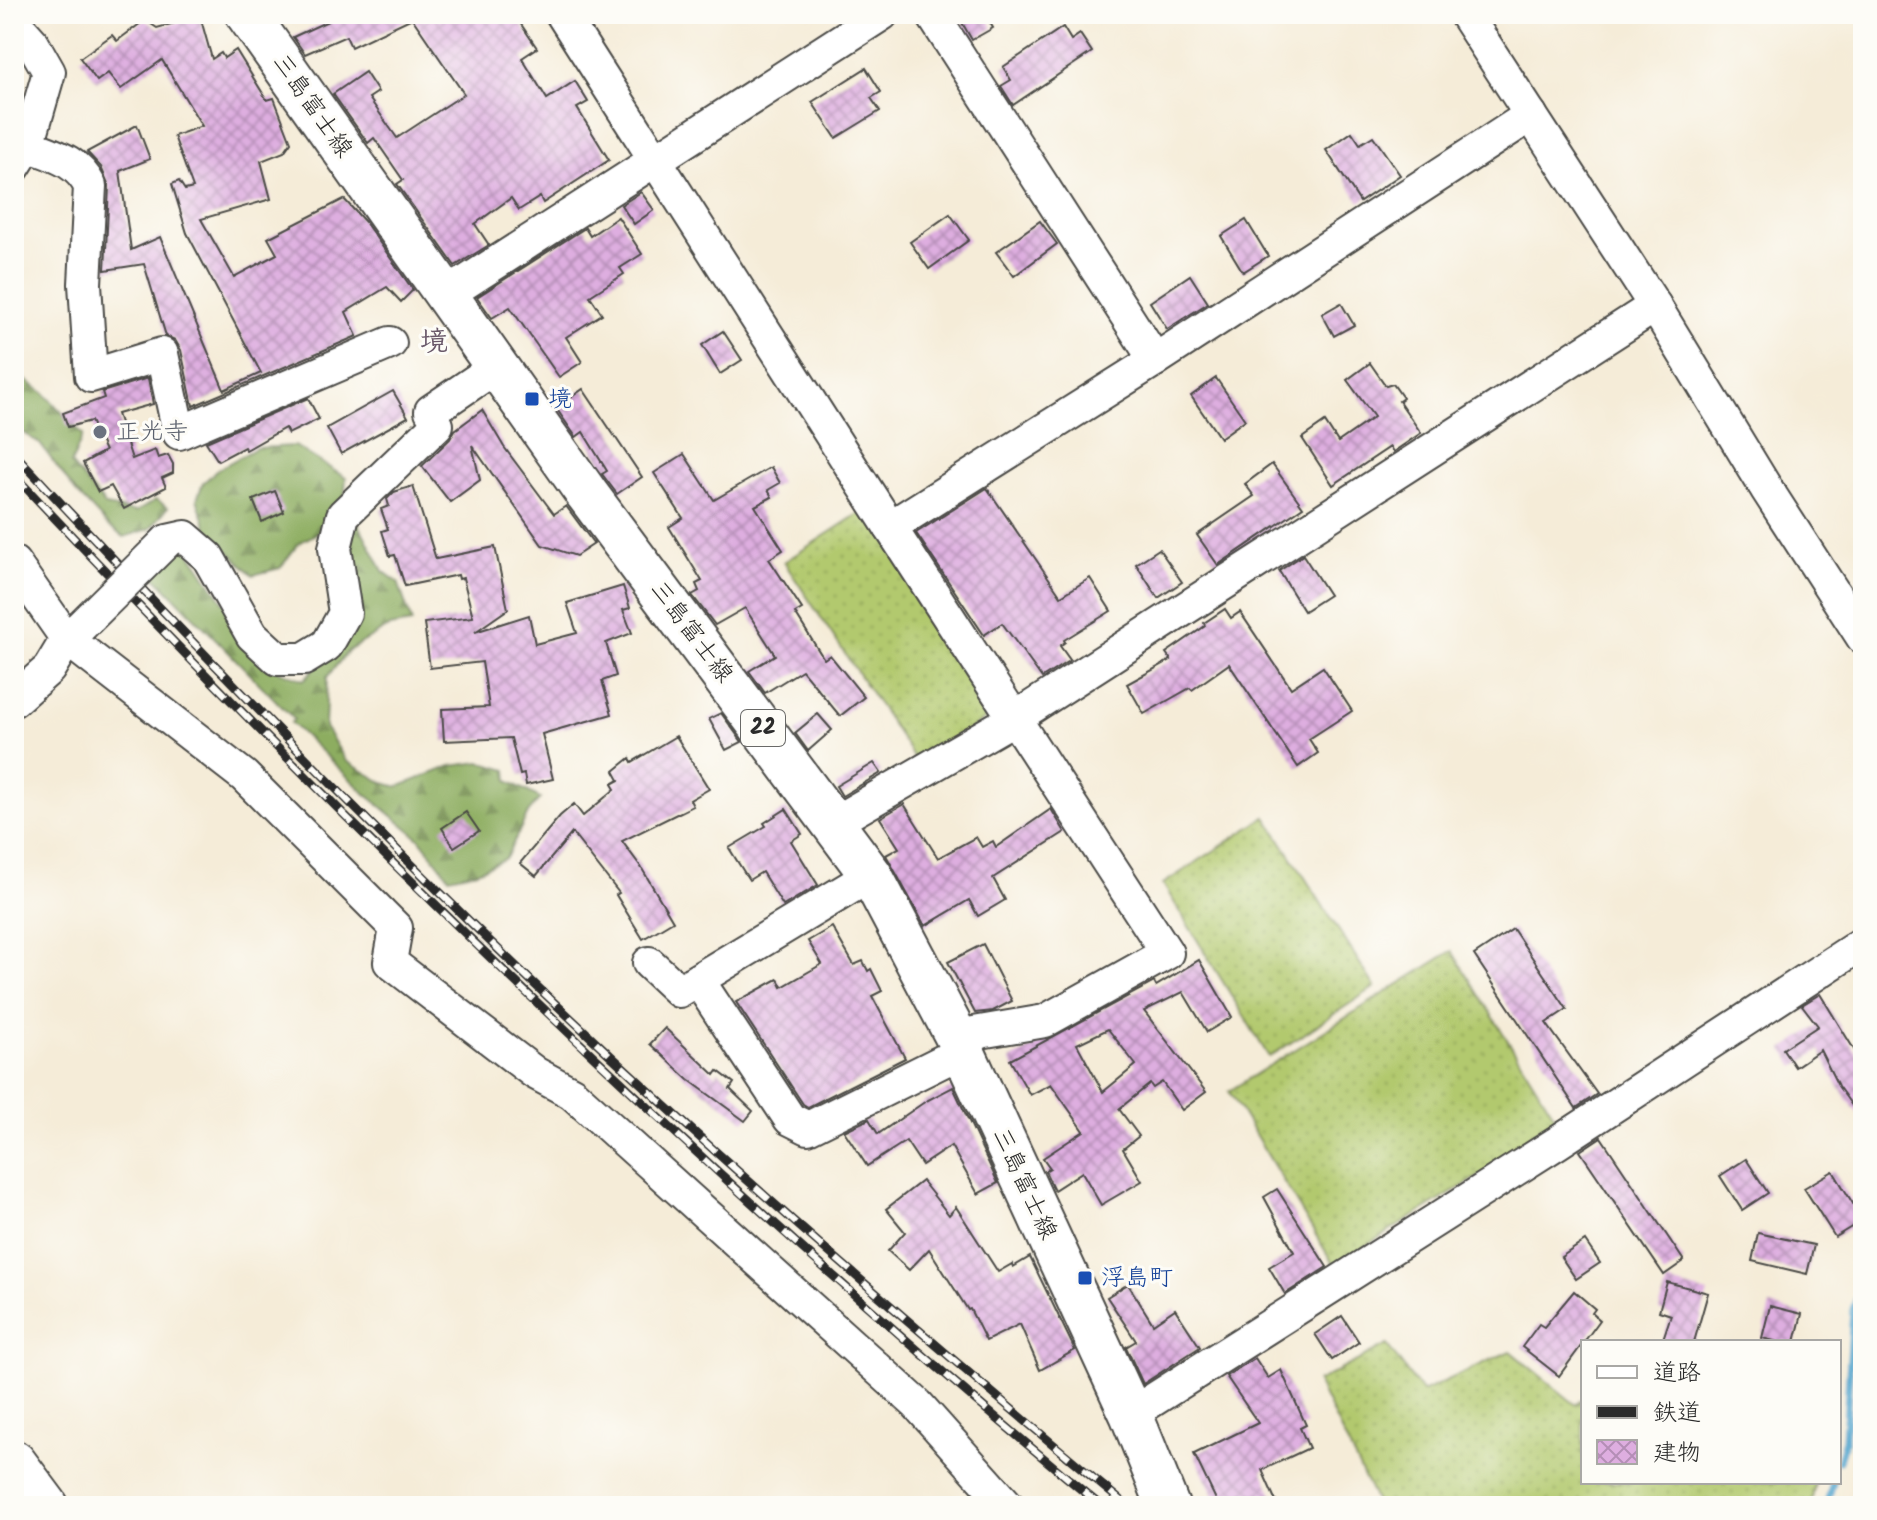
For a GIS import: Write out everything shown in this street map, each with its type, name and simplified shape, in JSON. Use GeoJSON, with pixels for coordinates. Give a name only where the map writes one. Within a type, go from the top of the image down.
{"type":"FeatureCollection","features":[{"type":"Feature","properties":{"kind":"highway"},"geometry":{"type":"LineString","coordinates":[[14,1463],[46,1506]]}},
{"type":"Feature","properties":{"kind":"main road","name":"三島富士線"},"geometry":{"type":"LineString","coordinates":[[247,14],[587,494],[871,875],[959,1043],[1131,1414],[1168,1506]]}},
{"type":"Feature","properties":{"kind":"street"},"geometry":{"type":"LineString","coordinates":[[562,14],[655,163],[1167,953],[1045,1021],[959,1043],[808,1128],[790,1119],[698,980]]}},
{"type":"Feature","properties":{"kind":"street"},"geometry":{"type":"LineString","coordinates":[[446,295],[882,14]]}},
{"type":"Feature","properties":{"kind":"street"},"geometry":{"type":"LineString","coordinates":[[932,14],[1155,360]]}},
{"type":"Feature","properties":{"kind":"street"},"geometry":{"type":"LineString","coordinates":[[1465,14],[1655,306],[1766,488],[1863,638]]}},
{"type":"Feature","properties":{"kind":"street"},"geometry":{"type":"LineString","coordinates":[[14,22],[32,42],[49,72],[43,101],[21,156],[69,161],[83,171],[90,186],[85,284],[91,376],[162,354],[179,433],[390,343]]}},
{"type":"Feature","properties":{"kind":"street"},"geometry":{"type":"LineString","coordinates":[[890,527],[1155,360],[1531,115]]}},
{"type":"Feature","properties":{"kind":"street"},"geometry":{"type":"LineString","coordinates":[[833,823],[1015,718],[1655,306]]}},
{"type":"Feature","properties":{"kind":"street"},"geometry":{"type":"LineString","coordinates":[[14,700],[49,669],[73,633],[167,541],[185,537],[208,557],[252,635],[278,659],[304,659],[327,645],[345,613],[335,548],[343,515],[434,418],[496,367]]}},
{"type":"Feature","properties":{"kind":"street"},"geometry":{"type":"LineString","coordinates":[[14,563],[73,633],[244,776],[396,928],[390,962],[535,1073],[572,1093],[917,1404],[1008,1506]]}},
{"type":"Feature","properties":{"kind":"street"},"geometry":{"type":"LineString","coordinates":[[649,963],[679,991],[871,875]]}},
{"type":"Feature","properties":{"kind":"street"},"geometry":{"type":"LineString","coordinates":[[1131,1414],[1557,1143],[1863,943]]}},
{"type":"Feature","properties":{"kind":"green space"},"geometry":{"type":"Polygon","coordinates":[[[14,372],[44,393],[83,435],[71,464],[106,506],[136,512],[156,500],[168,507],[150,529],[124,537],[109,527],[76,492],[40,444],[14,426],[14,372]]]}},
{"type":"Feature","properties":{"kind":"green space"},"geometry":{"type":"Polygon","coordinates":[[[295,446],[346,478],[344,503],[328,527],[299,543],[280,568],[253,575],[208,531],[197,499],[203,483],[218,469],[256,448],[295,446]]]}},
{"type":"Feature","properties":{"kind":"green space"},"geometry":{"type":"Polygon","coordinates":[[[866,509],[996,711],[919,765],[784,562],[866,509]]]}},
{"type":"Feature","properties":{"kind":"green space"},"geometry":{"type":"Polygon","coordinates":[[[357,521],[383,571],[398,582],[412,623],[389,627],[348,651],[327,677],[325,727],[346,761],[384,783],[398,787],[451,766],[480,762],[507,770],[508,781],[540,798],[528,813],[506,858],[477,871],[449,877],[419,838],[366,794],[291,723],[294,719],[155,577],[167,548],[180,538],[267,666],[304,680],[336,643],[347,529],[357,521]]]}},
{"type":"Feature","properties":{"kind":"green space"},"geometry":{"type":"Polygon","coordinates":[[[1266,817],[1375,987],[1269,1057],[1163,884],[1266,817]]]}},
{"type":"Feature","properties":{"kind":"green space"},"geometry":{"type":"Polygon","coordinates":[[[1452,951],[1561,1126],[1334,1265],[1229,1091],[1452,951]]]}},
{"type":"Feature","properties":{"kind":"green space"},"geometry":{"type":"Polygon","coordinates":[[[1387,1345],[1422,1392],[1510,1351],[1576,1405],[1581,1400],[1581,1484],[1815,1484],[1811,1506],[1378,1506],[1317,1382],[1387,1345]]]}},
{"type":"Feature","properties":{"kind":"building"},"geometry":{"type":"Polygon","coordinates":[[[343,14],[514,14],[537,48],[522,58],[547,99],[575,81],[588,102],[577,108],[609,160],[543,203],[540,197],[519,210],[511,198],[475,224],[489,245],[455,266],[397,184],[403,180],[374,138],[368,143],[333,94],[365,72],[378,92],[369,98],[397,138],[464,94],[412,18],[351,47],[346,36],[305,54],[293,37],[343,14]]]}},
{"type":"Feature","properties":{"kind":"building"},"geometry":{"type":"Polygon","coordinates":[[[957,14],[985,14],[993,28],[972,40],[957,14]]]}},
{"type":"Feature","properties":{"kind":"building"},"geometry":{"type":"Polygon","coordinates":[[[200,16],[212,59],[221,53],[224,58],[236,50],[267,100],[274,98],[291,142],[284,152],[261,161],[271,199],[201,219],[234,277],[277,254],[268,238],[344,199],[365,222],[413,290],[401,302],[387,287],[346,312],[357,336],[193,406],[181,350],[175,340],[166,336],[144,264],[105,270],[109,186],[101,167],[87,152],[137,125],[150,159],[120,171],[131,250],[160,237],[224,390],[261,373],[187,233],[172,184],[179,181],[185,190],[193,188],[174,136],[202,126],[162,60],[121,89],[108,73],[97,81],[80,58],[112,35],[117,41],[145,20],[157,28],[200,16]]]}},
{"type":"Feature","properties":{"kind":"building"},"geometry":{"type":"Polygon","coordinates":[[[1063,27],[1071,40],[1080,34],[1092,52],[1013,105],[1001,86],[1011,80],[1003,67],[1063,27]]]}},
{"type":"Feature","properties":{"kind":"building"},"geometry":{"type":"Polygon","coordinates":[[[866,68],[881,92],[871,98],[880,111],[836,138],[812,102],[866,68]]]}},
{"type":"Feature","properties":{"kind":"building"},"geometry":{"type":"Polygon","coordinates":[[[1352,132],[1360,144],[1373,136],[1400,175],[1360,202],[1326,150],[1352,132]]]}},
{"type":"Feature","properties":{"kind":"building"},"geometry":{"type":"Polygon","coordinates":[[[641,192],[654,210],[634,224],[621,205],[641,192]]]}},
{"type":"Feature","properties":{"kind":"building"},"geometry":{"type":"Polygon","coordinates":[[[950,214],[969,240],[929,269],[910,242],[950,214]]]}},
{"type":"Feature","properties":{"kind":"building"},"geometry":{"type":"Polygon","coordinates":[[[618,217],[642,254],[620,268],[624,274],[590,296],[602,314],[566,337],[582,362],[559,377],[510,307],[492,318],[477,297],[585,228],[590,236],[618,217]]]}},
{"type":"Feature","properties":{"kind":"building"},"geometry":{"type":"Polygon","coordinates":[[[1246,220],[1268,256],[1243,272],[1221,236],[1246,220]]]}},
{"type":"Feature","properties":{"kind":"building"},"geometry":{"type":"Polygon","coordinates":[[[1040,221],[1057,244],[1014,276],[996,252],[1040,221]]]}},
{"type":"Feature","properties":{"kind":"building"},"geometry":{"type":"Polygon","coordinates":[[[1190,275],[1208,303],[1167,329],[1150,302],[1190,275]]]}},
{"type":"Feature","properties":{"kind":"building"},"geometry":{"type":"Polygon","coordinates":[[[1341,303],[1354,325],[1334,336],[1322,314],[1341,303]]]}},
{"type":"Feature","properties":{"kind":"building"},"geometry":{"type":"Polygon","coordinates":[[[723,331],[742,360],[720,374],[702,345],[723,331]]]}},
{"type":"Feature","properties":{"kind":"building"},"geometry":{"type":"Polygon","coordinates":[[[1370,363],[1386,386],[1393,384],[1403,398],[1399,401],[1421,433],[1393,452],[1390,447],[1333,485],[1302,438],[1325,422],[1338,442],[1374,417],[1347,380],[1370,363]]]}},
{"type":"Feature","properties":{"kind":"building","name":"正光寺"},"geometry":{"type":"Polygon","coordinates":[[[148,378],[153,404],[117,414],[132,459],[155,450],[158,458],[168,455],[173,464],[173,473],[162,478],[166,487],[124,509],[111,486],[98,492],[83,463],[105,451],[91,421],[68,427],[63,413],[104,398],[102,392],[148,378]]]}},
{"type":"Feature","properties":{"kind":"building"},"geometry":{"type":"Polygon","coordinates":[[[1216,378],[1245,420],[1220,438],[1191,396],[1216,378]]]}},
{"type":"Feature","properties":{"kind":"building"},"geometry":{"type":"Polygon","coordinates":[[[583,389],[642,477],[617,494],[602,474],[607,471],[583,432],[576,437],[556,408],[583,389]]]}},
{"type":"Feature","properties":{"kind":"building"},"geometry":{"type":"Polygon","coordinates":[[[393,391],[408,417],[341,454],[327,428],[393,391]]]}},
{"type":"Feature","properties":{"kind":"building"},"geometry":{"type":"Polygon","coordinates":[[[308,398],[319,419],[288,434],[285,428],[246,450],[244,447],[218,461],[206,442],[308,398]]]}},
{"type":"Feature","properties":{"kind":"building"},"geometry":{"type":"Polygon","coordinates":[[[482,410],[504,447],[554,514],[566,506],[594,544],[576,556],[542,545],[472,445],[480,480],[450,502],[422,466],[455,430],[482,410]]]}},
{"type":"Feature","properties":{"kind":"building"},"geometry":{"type":"Polygon","coordinates":[[[684,454],[714,500],[771,467],[780,483],[768,490],[772,497],[755,506],[783,550],[769,559],[802,609],[795,613],[824,659],[830,655],[864,697],[840,716],[802,670],[765,693],[749,671],[775,655],[745,608],[715,625],[692,595],[699,591],[696,584],[702,581],[669,527],[683,518],[654,473],[684,454]]]}},
{"type":"Feature","properties":{"kind":"building"},"geometry":{"type":"Polygon","coordinates":[[[1272,464],[1303,507],[1218,565],[1197,535],[1254,496],[1245,484],[1272,464]]]}},
{"type":"Feature","properties":{"kind":"building"},"geometry":{"type":"Polygon","coordinates":[[[413,486],[436,559],[495,547],[508,609],[475,632],[529,615],[535,644],[577,633],[567,603],[623,586],[630,608],[623,610],[632,633],[606,643],[616,676],[602,681],[612,714],[542,734],[553,779],[526,785],[524,774],[520,775],[511,738],[444,741],[442,709],[489,707],[482,662],[430,668],[424,623],[473,617],[463,578],[459,579],[458,575],[405,586],[395,555],[390,556],[382,531],[388,529],[381,509],[389,506],[387,499],[394,492],[413,486]]]}},
{"type":"Feature","properties":{"kind":"building"},"geometry":{"type":"Polygon","coordinates":[[[987,488],[1061,596],[1090,578],[1111,611],[1064,640],[1060,646],[1070,660],[1042,678],[1002,623],[984,635],[916,533],[987,488]]]}},
{"type":"Feature","properties":{"kind":"building"},"geometry":{"type":"Polygon","coordinates":[[[275,491],[284,512],[262,522],[253,500],[275,491]]]}},
{"type":"Feature","properties":{"kind":"building"},"geometry":{"type":"Polygon","coordinates":[[[1159,549],[1182,582],[1158,598],[1136,564],[1159,549]]]}},
{"type":"Feature","properties":{"kind":"building"},"geometry":{"type":"Polygon","coordinates":[[[1303,555],[1329,595],[1304,611],[1279,571],[1303,555]]]}},
{"type":"Feature","properties":{"kind":"building"},"geometry":{"type":"Polygon","coordinates":[[[1225,609],[1231,618],[1240,612],[1291,688],[1323,667],[1352,711],[1309,739],[1318,753],[1298,767],[1229,664],[1192,690],[1190,688],[1144,714],[1127,684],[1171,660],[1166,653],[1225,609]]]}},
{"type":"Feature","properties":{"kind":"building"},"geometry":{"type":"Polygon","coordinates":[[[721,713],[742,742],[726,750],[709,719],[721,713]]]}},
{"type":"Feature","properties":{"kind":"building"},"geometry":{"type":"Polygon","coordinates":[[[818,714],[832,730],[808,751],[795,733],[818,714]]]}},
{"type":"Feature","properties":{"kind":"building"},"geometry":{"type":"Polygon","coordinates":[[[676,736],[709,789],[690,800],[693,806],[622,841],[673,921],[643,939],[616,895],[619,893],[572,833],[536,876],[520,863],[574,804],[583,816],[615,789],[612,784],[619,780],[614,771],[630,758],[632,762],[676,736]]]}},
{"type":"Feature","properties":{"kind":"building"},"geometry":{"type":"Polygon","coordinates":[[[874,763],[881,773],[842,796],[836,786],[874,763]]]}},
{"type":"Feature","properties":{"kind":"building"},"geometry":{"type":"Polygon","coordinates":[[[904,804],[938,858],[976,837],[982,847],[993,841],[996,847],[1051,809],[1065,832],[993,878],[1005,900],[978,916],[969,900],[925,926],[886,855],[899,848],[880,818],[904,804]]]}},
{"type":"Feature","properties":{"kind":"building"},"geometry":{"type":"Polygon","coordinates":[[[786,809],[802,834],[791,841],[818,885],[783,906],[762,872],[749,880],[729,848],[766,826],[764,823],[786,809]]]}},
{"type":"Feature","properties":{"kind":"building"},"geometry":{"type":"Polygon","coordinates":[[[466,812],[479,831],[454,847],[442,828],[466,812]]]}},
{"type":"Feature","properties":{"kind":"building"},"geometry":{"type":"Polygon","coordinates":[[[832,927],[854,965],[863,961],[868,971],[871,969],[882,991],[872,996],[905,1058],[808,1107],[803,1104],[736,1002],[778,979],[782,987],[822,964],[808,941],[832,927]]]}},
{"type":"Feature","properties":{"kind":"building"},"geometry":{"type":"Polygon","coordinates":[[[1513,929],[1567,1009],[1546,1023],[1597,1094],[1576,1108],[1474,955],[1513,929]]]}},
{"type":"Feature","properties":{"kind":"building"},"geometry":{"type":"Polygon","coordinates":[[[983,944],[1012,1001],[993,1011],[975,1013],[948,962],[983,944]]]}},
{"type":"Feature","properties":{"kind":"building"},"geometry":{"type":"Polygon","coordinates":[[[1199,960],[1232,1017],[1207,1032],[1183,992],[1144,1011],[1206,1092],[1182,1110],[1162,1082],[1153,1088],[1150,1084],[1119,1109],[1139,1136],[1123,1149],[1142,1181],[1101,1205],[1082,1172],[1054,1190],[1045,1171],[1050,1168],[1043,1158],[1084,1131],[1051,1084],[1030,1095],[1010,1060],[1154,982],[1156,986],[1199,960]],[[1108,1029],[1077,1044],[1103,1092],[1136,1065],[1108,1029]]]}},
{"type":"Feature","properties":{"kind":"building"},"geometry":{"type":"Polygon","coordinates":[[[1820,994],[1863,1064],[1863,1121],[1838,1086],[1820,1050],[1795,1067],[1783,1049],[1818,1026],[1802,1005],[1820,994]]]}},
{"type":"Feature","properties":{"kind":"building"},"geometry":{"type":"Polygon","coordinates":[[[665,1028],[715,1075],[718,1071],[734,1083],[730,1089],[753,1111],[745,1121],[689,1080],[650,1044],[665,1028]]]}},
{"type":"Feature","properties":{"kind":"building"},"geometry":{"type":"Polygon","coordinates":[[[953,1087],[998,1183],[978,1194],[951,1146],[922,1165],[906,1141],[867,1166],[844,1131],[869,1119],[878,1134],[926,1101],[953,1087]]]}},
{"type":"Feature","properties":{"kind":"building"},"geometry":{"type":"Polygon","coordinates":[[[1601,1137],[1684,1261],[1664,1275],[1580,1151],[1601,1137]]]}},
{"type":"Feature","properties":{"kind":"building"},"geometry":{"type":"Polygon","coordinates":[[[1746,1159],[1768,1193],[1742,1210],[1720,1176],[1746,1159]]]}},
{"type":"Feature","properties":{"kind":"building"},"geometry":{"type":"Polygon","coordinates":[[[1833,1171],[1863,1220],[1835,1237],[1804,1188],[1833,1171]]]}},
{"type":"Feature","properties":{"kind":"building"},"geometry":{"type":"Polygon","coordinates":[[[922,1181],[949,1215],[956,1207],[998,1272],[1030,1257],[1075,1350],[1040,1370],[1020,1324],[986,1341],[970,1309],[929,1249],[909,1270],[888,1251],[905,1232],[886,1209],[922,1181]]]}},
{"type":"Feature","properties":{"kind":"building"},"geometry":{"type":"Polygon","coordinates":[[[1277,1189],[1327,1267],[1285,1294],[1269,1267],[1294,1252],[1264,1197],[1277,1189]]]}},
{"type":"Feature","properties":{"kind":"building"},"geometry":{"type":"Polygon","coordinates":[[[1758,1233],[1814,1245],[1807,1274],[1752,1261],[1758,1233]]]}},
{"type":"Feature","properties":{"kind":"building"},"geometry":{"type":"Polygon","coordinates":[[[1585,1241],[1600,1263],[1576,1279],[1561,1257],[1585,1241]]]}},
{"type":"Feature","properties":{"kind":"building"},"geometry":{"type":"Polygon","coordinates":[[[1667,1282],[1708,1293],[1695,1340],[1663,1340],[1671,1315],[1659,1311],[1667,1282]]]}},
{"type":"Feature","properties":{"kind":"building"},"geometry":{"type":"Polygon","coordinates":[[[1128,1284],[1153,1324],[1175,1309],[1200,1347],[1143,1384],[1126,1347],[1136,1341],[1107,1297],[1128,1284]]]}},
{"type":"Feature","properties":{"kind":"building"},"geometry":{"type":"Polygon","coordinates":[[[1574,1291],[1595,1309],[1592,1313],[1600,1320],[1585,1340],[1581,1340],[1581,1346],[1559,1376],[1522,1347],[1539,1324],[1544,1327],[1574,1291]]]}},
{"type":"Feature","properties":{"kind":"building"},"geometry":{"type":"Polygon","coordinates":[[[1770,1306],[1802,1314],[1796,1340],[1762,1338],[1770,1306]]]}},
{"type":"Feature","properties":{"kind":"building"},"geometry":{"type":"Polygon","coordinates":[[[1342,1316],[1359,1342],[1332,1360],[1315,1334],[1342,1316]]]}},
{"type":"Feature","properties":{"kind":"building"},"geometry":{"type":"Polygon","coordinates":[[[1255,1358],[1268,1378],[1281,1370],[1306,1425],[1300,1428],[1309,1448],[1262,1470],[1278,1506],[1219,1506],[1194,1454],[1258,1423],[1226,1376],[1255,1358]]]}},
{"type":"Feature","properties":{"kind":"waterway"},"geometry":{"type":"LineString","coordinates":[[1841,1454],[1845,1439],[1853,1310],[1863,1281]]}},
{"type":"Feature","properties":{"kind":"waterway"},"geometry":{"type":"LineString","coordinates":[[1826,1506],[1832,1484]]}},
{"type":"Feature","properties":{"kind":"railway"},"geometry":{"type":"LineString","coordinates":[[14,453],[293,745],[545,994],[790,1218],[1127,1506]]}},
{"type":"Feature","properties":{"kind":"railway"},"geometry":{"type":"LineString","coordinates":[[14,475],[274,745],[678,1136],[817,1262],[1101,1506]]}},
{"type":"Feature","properties":{"kind":"place","name":"境"},"geometry":{"type":"Point","coordinates":[532,399]}},
{"type":"Feature","properties":{"kind":"place","name":"正光寺"},"geometry":{"type":"Point","coordinates":[100,432]}},
{"type":"Feature","properties":{"kind":"place","name":"浮島町"},"geometry":{"type":"Point","coordinates":[1085,1278]}},
{"type":"Feature","properties":{"kind":"district","name":"境"},"geometry":{"type":"Point","coordinates":[434,342]}}]}
